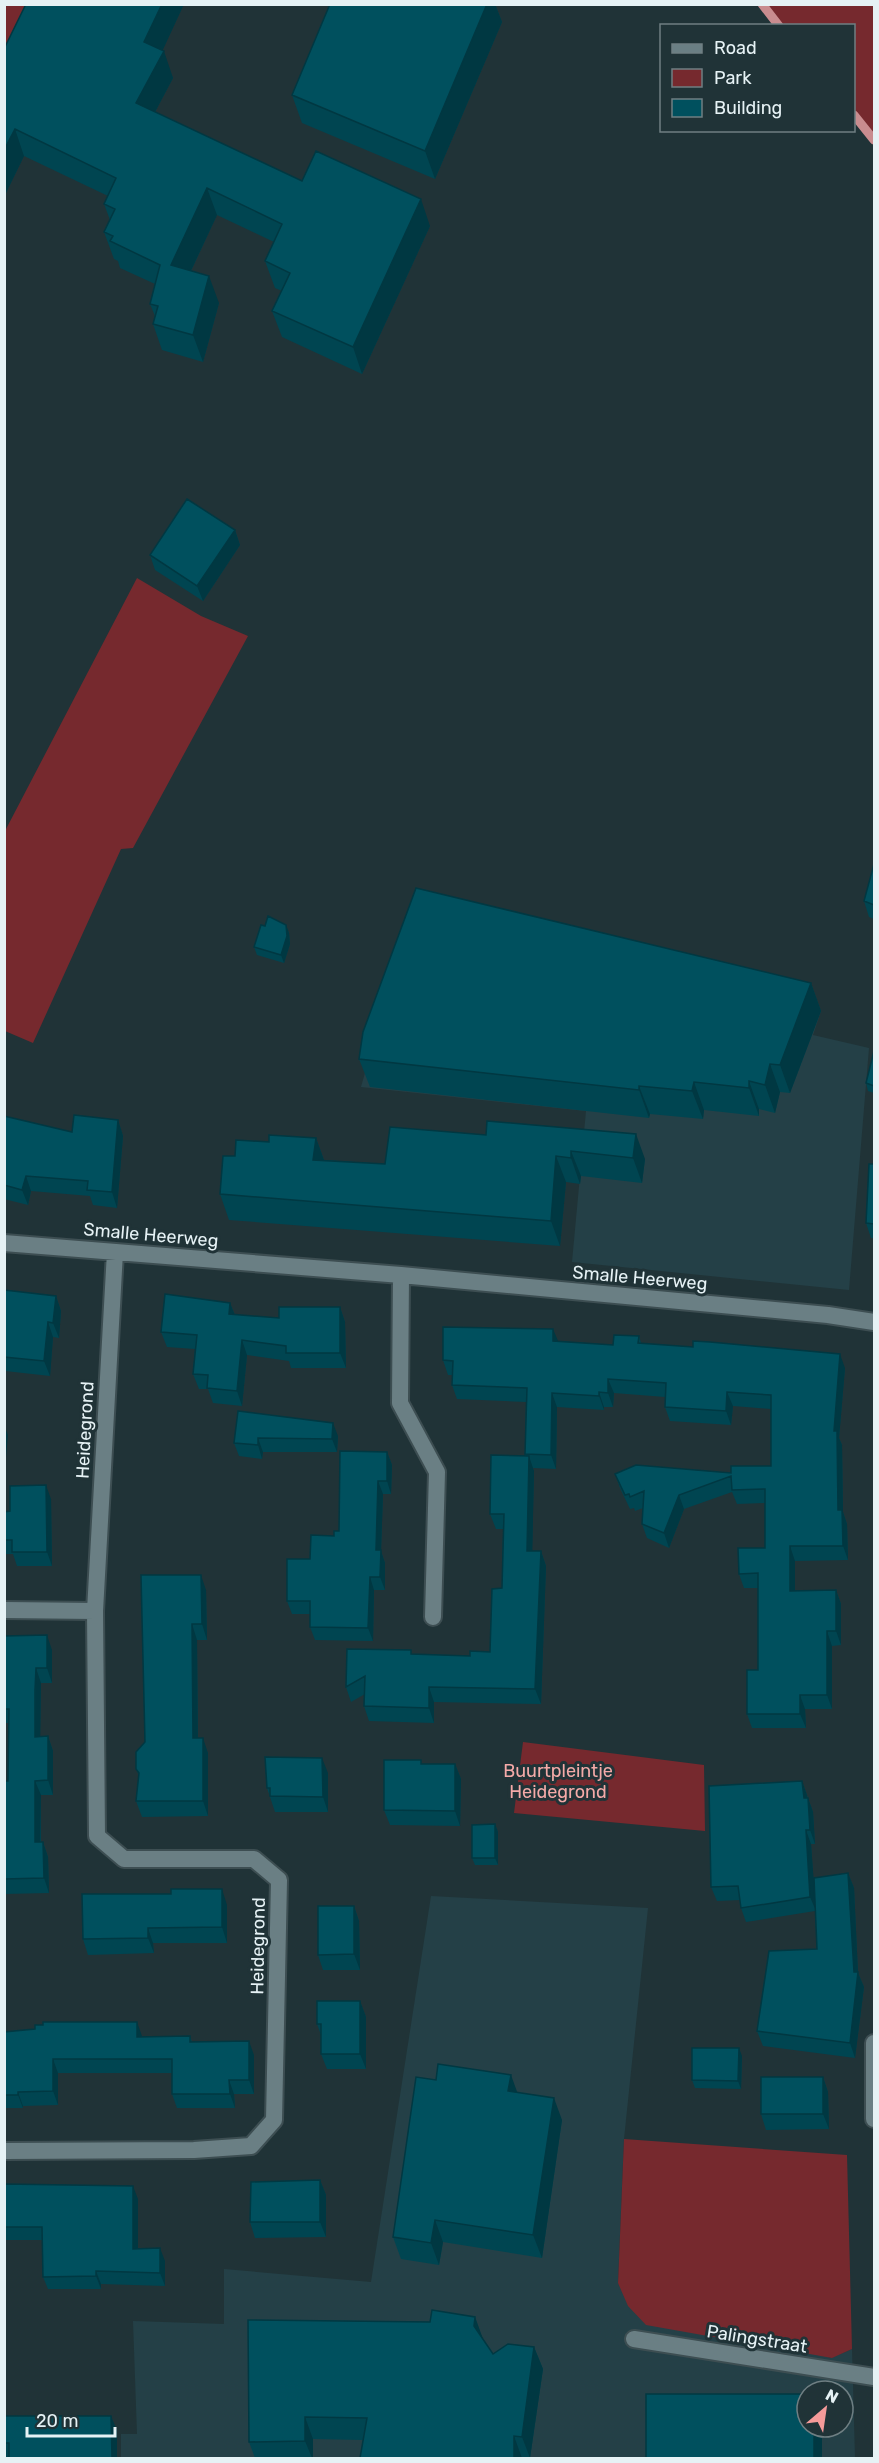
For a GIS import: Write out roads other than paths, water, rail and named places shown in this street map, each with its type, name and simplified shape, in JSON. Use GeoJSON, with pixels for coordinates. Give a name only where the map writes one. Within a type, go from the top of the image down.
{"type":"FeatureCollection","features":[{"type":"Feature","properties":{"kind":"street","name":"Smalle Heerweg"},"geometry":{"type":"LineString","coordinates":[[4,1243],[401,1275],[828,1315],[874,1322]]}},
{"type":"Feature","properties":{"kind":"street","name":"Heidegrond"},"geometry":{"type":"LineString","coordinates":[[4,2151],[194,2150],[251,2146],[274,2120],[279,1880],[254,1859],[124,1859],[97,1836],[95,1611],[115,1252]]}},
{"type":"Feature","properties":{"kind":"street"},"geometry":{"type":"LineString","coordinates":[[401,1275],[400,1403],[437,1472],[433,1617]]}},
{"type":"Feature","properties":{"kind":"street"},"geometry":{"type":"LineString","coordinates":[[4,1610],[95,1611]]}},
{"type":"Feature","properties":{"kind":"street"},"geometry":{"type":"LineString","coordinates":[[874,2043],[874,2119]]}},
{"type":"Feature","properties":{"kind":"street","name":"Palingstraat"},"geometry":{"type":"LineString","coordinates":[[634,2338],[874,2377]]}},
{"type":"Feature","properties":{"kind":"waterway"},"geometry":{"type":"LineString","coordinates":[[762,4],[777,24]]}},
{"type":"Feature","properties":{"kind":"waterway"},"geometry":{"type":"LineString","coordinates":[[855,116],[874,140]]}},
{"type":"Feature","properties":{"kind":"park label","name":"Buurtpleintje Heidegrond"},"geometry":{"type":"Point","coordinates":[558,1781]}}]}
